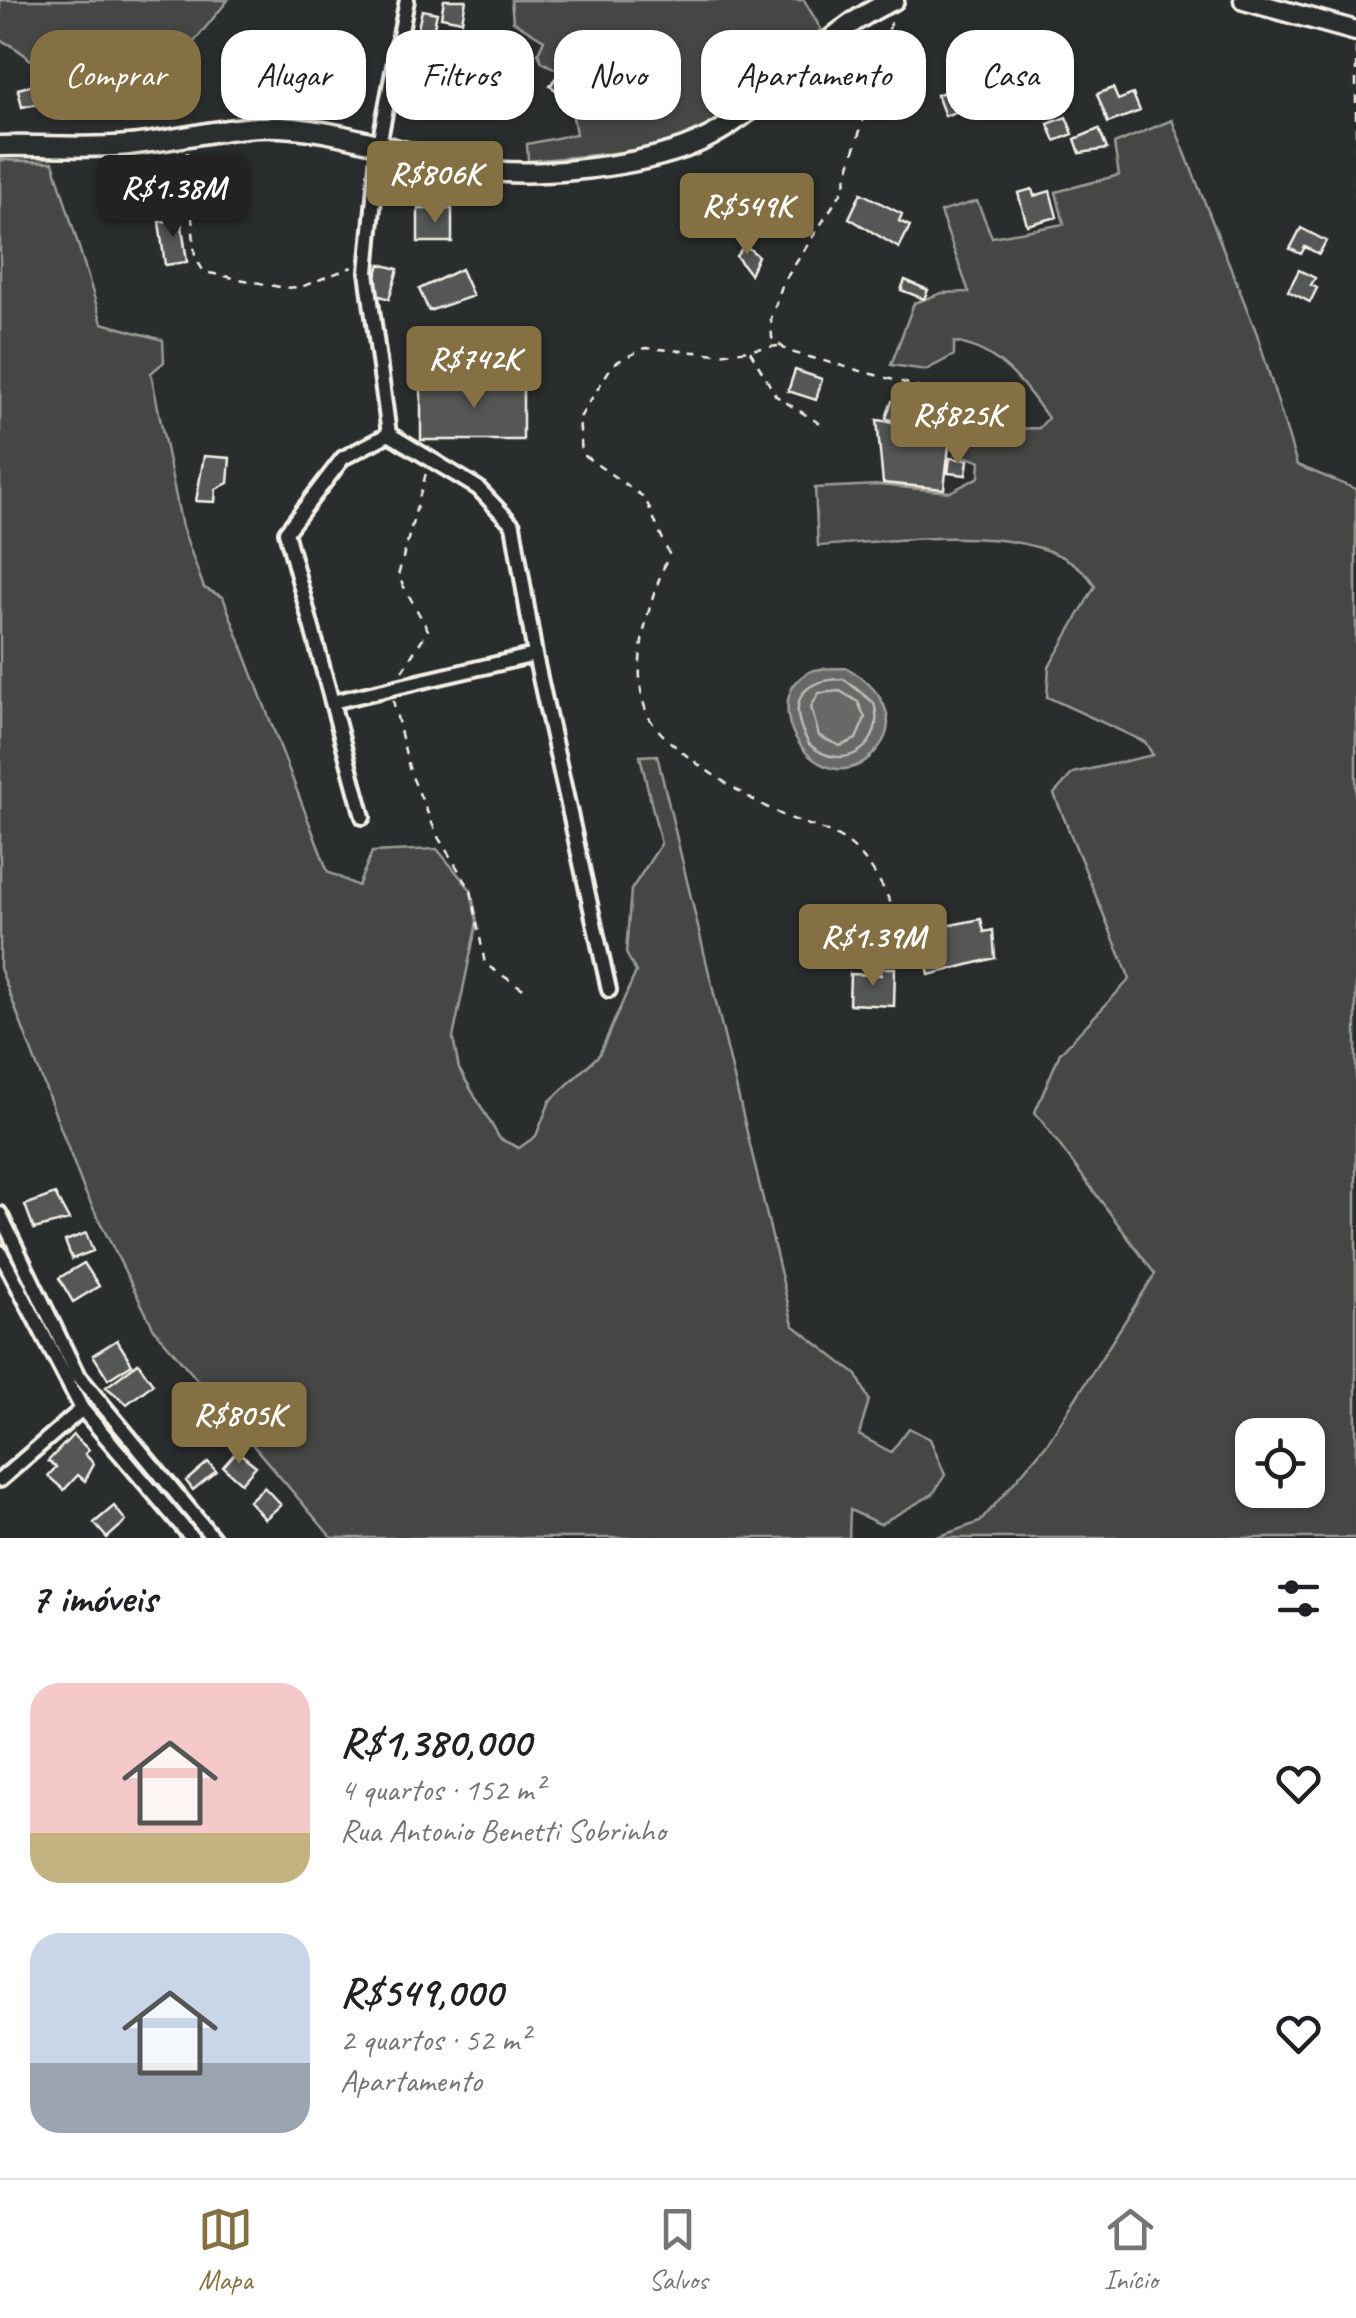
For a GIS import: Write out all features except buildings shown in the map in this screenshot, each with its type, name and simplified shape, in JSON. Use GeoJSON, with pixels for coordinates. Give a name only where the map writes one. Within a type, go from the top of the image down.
{"type":"FeatureCollection","features":[{"type":"Feature","properties":{"kind":"main road"},"geometry":{"type":"LineString","coordinates":[[1244,0],[1356,30]]}},
{"type":"Feature","properties":{"kind":"main road"},"geometry":{"type":"LineString","coordinates":[[0,146],[129,145],[276,127],[379,144],[499,172],[624,162],[684,148],[749,113],[825,42],[891,1]]}},
{"type":"Feature","properties":{"kind":"street"},"geometry":{"type":"LineString","coordinates":[[389,434],[367,272],[379,144],[407,0]]}},
{"type":"Feature","properties":{"kind":"street"},"geometry":{"type":"LineString","coordinates":[[389,434],[478,488],[513,525],[536,655],[609,990]]}},
{"type":"Feature","properties":{"kind":"street"},"geometry":{"type":"LineString","coordinates":[[363,818],[286,532],[342,458],[389,434]]}},
{"type":"Feature","properties":{"kind":"street"},"geometry":{"type":"LineString","coordinates":[[332,702],[536,655]]}},
{"type":"Feature","properties":{"kind":"street"},"geometry":{"type":"LineString","coordinates":[[0,1214],[78,1374],[213,1538]]}},
{"type":"Feature","properties":{"kind":"street"},"geometry":{"type":"LineString","coordinates":[[0,1252],[82,1409],[192,1538]]}},
{"type":"Feature","properties":{"kind":"street"},"geometry":{"type":"LineString","coordinates":[[0,1480],[82,1409]]}},
{"type":"Feature","properties":{"kind":"path"},"geometry":{"type":"LineString","coordinates":[[778,346],[770,328],[783,284],[836,203],[857,152],[888,36],[891,1]]}},
{"type":"Feature","properties":{"kind":"path"},"geometry":{"type":"LineString","coordinates":[[1356,30],[1356,207]]}},
{"type":"Feature","properties":{"kind":"path"},"geometry":{"type":"LineString","coordinates":[[186,136],[196,257],[204,272],[286,288],[301,286],[348,266],[367,272]]}},
{"type":"Feature","properties":{"kind":"path"},"geometry":{"type":"LineString","coordinates":[[898,921],[886,890],[848,844],[733,790],[674,743],[646,713],[642,654],[648,606],[669,554],[645,498],[582,454],[579,419],[614,364],[645,348],[719,354],[778,346],[916,386],[959,423]]}},
{"type":"Feature","properties":{"kind":"path"},"geometry":{"type":"LineString","coordinates":[[750,350],[776,396],[825,427]]}},
{"type":"Feature","properties":{"kind":"path"},"geometry":{"type":"LineString","coordinates":[[430,458],[398,576],[428,630],[390,688],[410,772],[438,837],[471,890],[485,964],[528,992]]}},
{"type":"Feature","properties":{"kind":"shaded area"},"geometry":{"type":"Polygon","coordinates":[[[0,0],[228,0],[201,33],[201,30],[30,30],[30,60],[0,40],[0,0]]]}},
{"type":"Feature","properties":{"kind":"shaded area"},"geometry":{"type":"Polygon","coordinates":[[[511,0],[804,0],[821,29],[701,30],[701,120],[723,120],[695,133],[640,148],[528,161],[527,144],[576,134],[574,120],[681,120],[681,30],[554,30],[554,68],[542,62],[538,53],[544,40],[534,30],[513,21],[511,0]]]}},
{"type":"Feature","properties":{"kind":"shaded area"},"geometry":{"type":"Polygon","coordinates":[[[1172,120],[1257,334],[1297,465],[1356,489],[1356,1538],[934,1538],[980,1522],[1046,1445],[1155,1274],[1035,1112],[1060,1053],[1130,979],[1054,794],[1073,773],[1153,755],[1145,742],[1047,697],[1049,667],[1095,586],[1074,564],[1045,549],[968,538],[818,546],[815,488],[879,485],[950,492],[979,477],[980,461],[955,454],[960,437],[983,430],[1039,428],[1048,418],[1029,392],[1009,369],[970,346],[954,342],[954,355],[926,370],[891,365],[914,303],[942,293],[969,292],[940,212],[977,201],[992,237],[1064,224],[1056,192],[1119,175],[1114,144],[1172,120]]]}},
{"type":"Feature","properties":{"kind":"shaded area"},"geometry":{"type":"Polygon","coordinates":[[[0,160],[53,162],[102,323],[163,340],[164,362],[151,373],[182,527],[204,588],[223,597],[328,872],[358,886],[372,852],[437,849],[471,890],[477,922],[453,1038],[459,1069],[500,1139],[519,1148],[536,1136],[550,1101],[599,1055],[636,972],[626,953],[631,890],[661,844],[640,756],[657,755],[793,1325],[857,1375],[869,1400],[859,1435],[891,1452],[909,1428],[930,1439],[945,1475],[933,1494],[880,1524],[850,1510],[849,1538],[332,1538],[154,1329],[84,1190],[0,968],[0,160]]]}},
{"type":"Feature","properties":{"kind":"water"},"geometry":{"type":"Polygon","coordinates":[[[847,668],[878,694],[884,705],[887,729],[873,754],[853,767],[833,768],[814,760],[800,744],[790,725],[788,705],[793,686],[809,672],[847,668]]]}}]}
